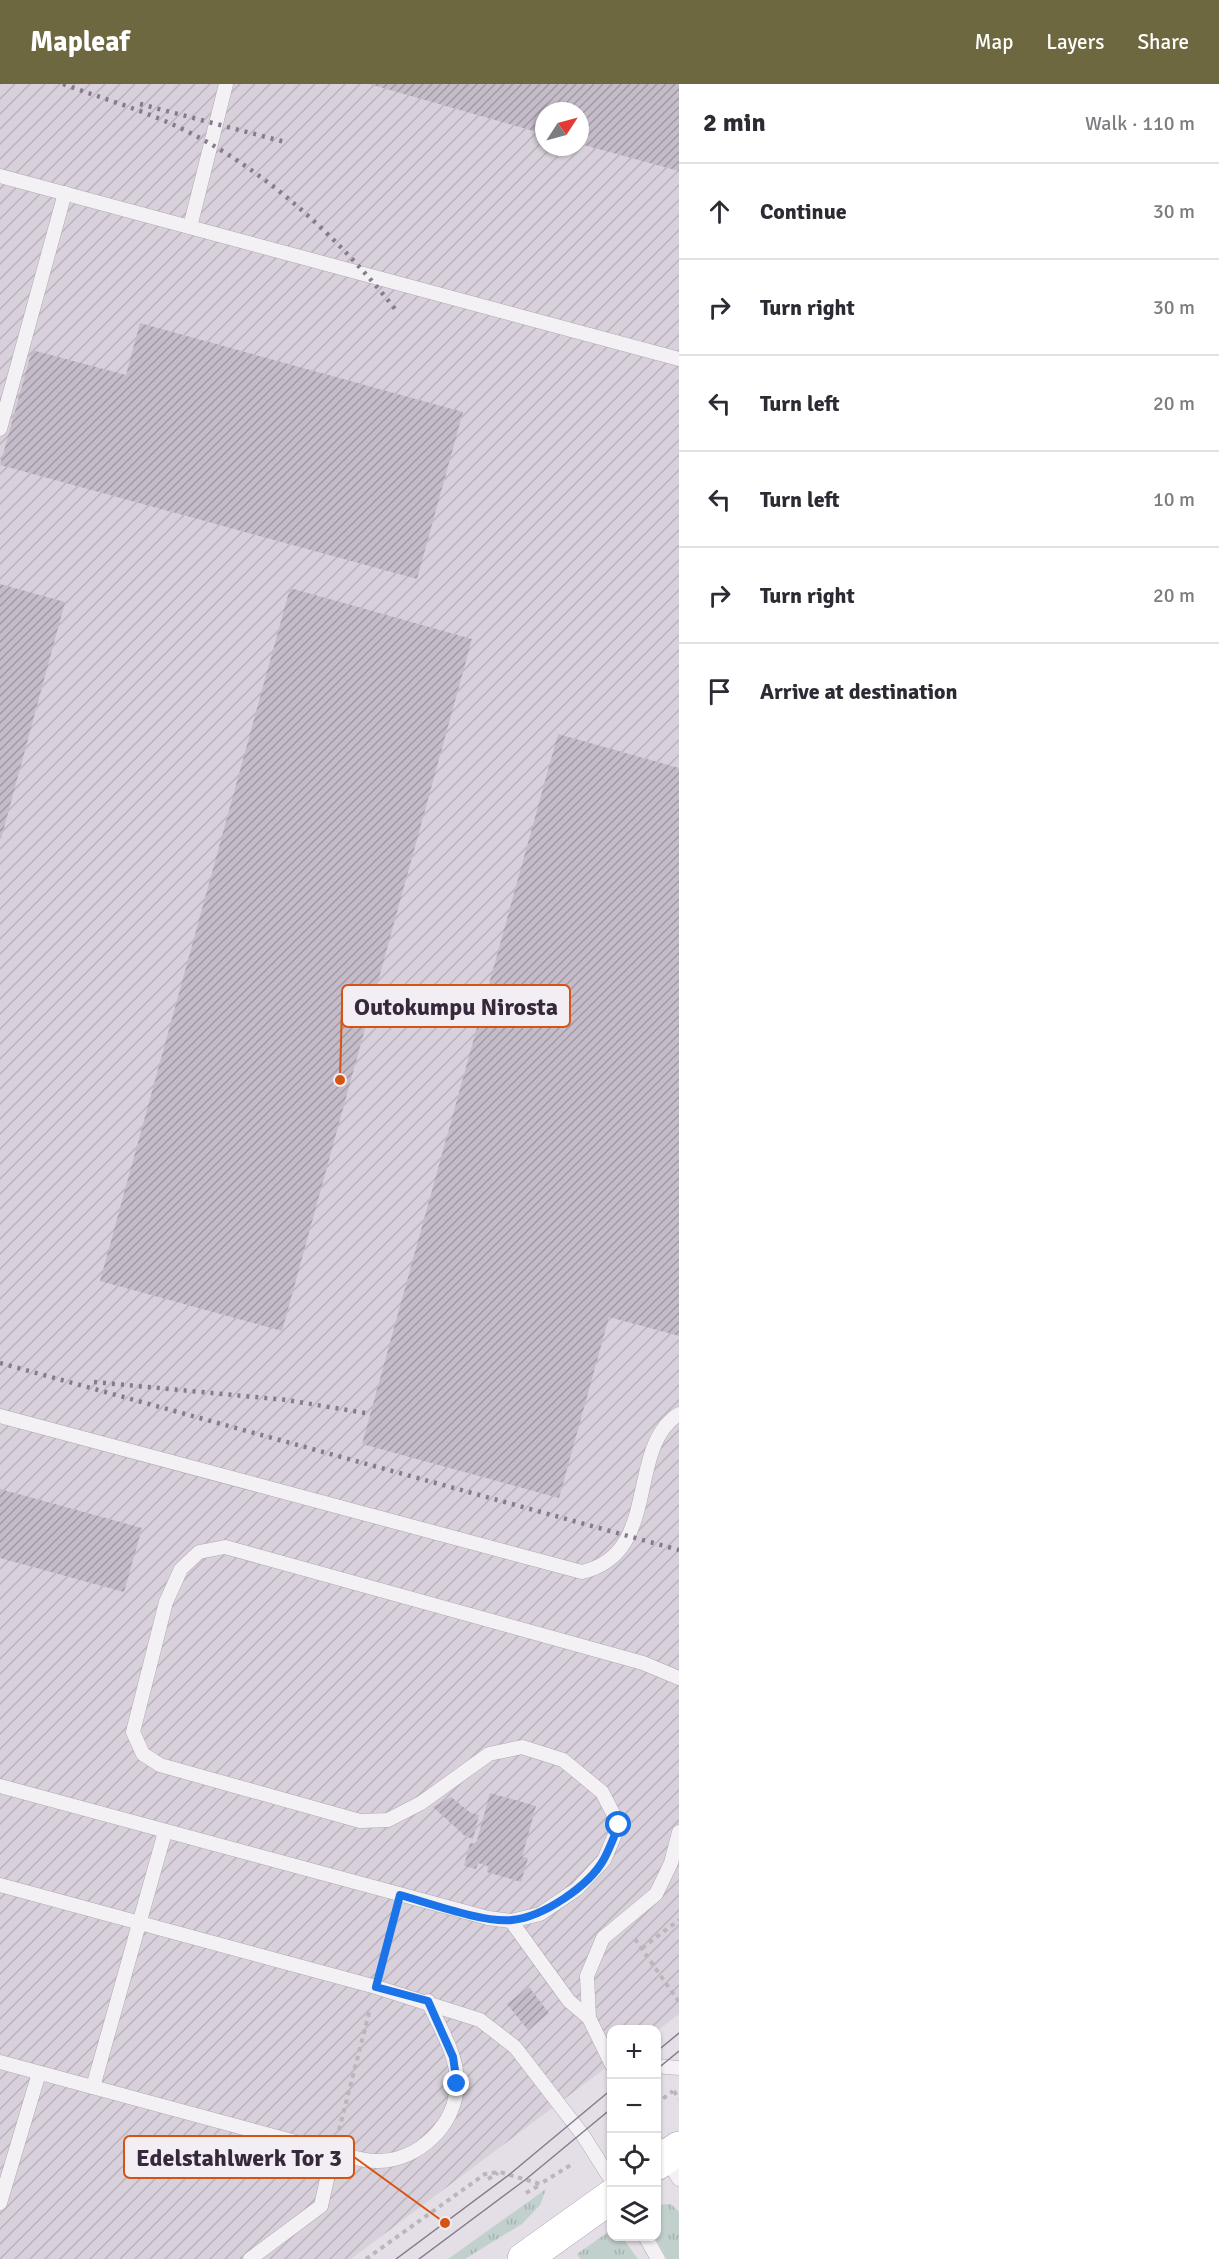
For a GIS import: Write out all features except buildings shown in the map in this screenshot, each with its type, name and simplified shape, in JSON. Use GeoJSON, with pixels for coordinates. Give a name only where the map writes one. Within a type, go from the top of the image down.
{"type":"FeatureCollection","features":[{"type":"Feature","properties":{"kind":"main road"},"geometry":{"type":"LineString","coordinates":[[524,2259],[607,2200]]}},
{"type":"Feature","properties":{"kind":"lane"},"geometry":{"type":"LineString","coordinates":[[190,227],[226,84]]}},
{"type":"Feature","properties":{"kind":"lane"},"geometry":{"type":"LineString","coordinates":[[0,176],[679,359]]}},
{"type":"Feature","properties":{"kind":"lane"},"geometry":{"type":"LineString","coordinates":[[0,429],[65,193]]}},
{"type":"Feature","properties":{"kind":"lane"},"geometry":{"type":"LineString","coordinates":[[0,1416],[582,1572],[597,1568],[611,1558],[628,1537],[657,1435],[669,1420],[679,1414]]}},
{"type":"Feature","properties":{"kind":"lane"},"geometry":{"type":"LineString","coordinates":[[0,1786],[400,1895],[488,1918],[511,1921],[540,1914],[577,1889],[604,1860],[619,1825],[602,1792],[563,1760],[522,1747],[489,1754],[421,1803],[388,1820],[360,1821],[160,1765],[143,1754],[133,1732],[166,1602],[181,1569],[199,1552],[225,1546],[643,1663],[679,1678]]}},
{"type":"Feature","properties":{"kind":"lane"},"geometry":{"type":"LineString","coordinates":[[93,2087],[165,1832]]}},
{"type":"Feature","properties":{"kind":"lane"},"geometry":{"type":"LineString","coordinates":[[607,2056],[589,2018],[587,1976],[603,1938],[656,1894],[671,1863],[679,1832]]}},
{"type":"Feature","properties":{"kind":"lane"},"geometry":{"type":"LineString","coordinates":[[0,1885],[428,2001],[480,2020],[514,2047],[593,2150],[607,2173]]}},
{"type":"Feature","properties":{"kind":"lane"},"geometry":{"type":"LineString","coordinates":[[511,1921],[569,2001],[589,2018]]}},
{"type":"Feature","properties":{"kind":"lane"},"geometry":{"type":"LineString","coordinates":[[0,2062],[333,2152],[378,2162],[404,2156],[426,2144],[450,2118],[457,2084],[453,2057],[428,2001]]}},
{"type":"Feature","properties":{"kind":"lane"},"geometry":{"type":"LineString","coordinates":[[661,2066],[679,2068]]}},
{"type":"Feature","properties":{"kind":"lane"},"geometry":{"type":"LineString","coordinates":[[0,2203],[39,2073]]}},
{"type":"Feature","properties":{"kind":"lane"},"geometry":{"type":"LineString","coordinates":[[250,2259],[321,2206],[333,2152]]}},
{"type":"Feature","properties":{"kind":"lane"},"geometry":{"type":"LineString","coordinates":[[648,2241],[658,2259]]}},
{"type":"Feature","properties":{"kind":"path"},"geometry":{"type":"LineString","coordinates":[[333,2152],[400,1895]]}},
{"type":"Feature","properties":{"kind":"path"},"geometry":{"type":"LineString","coordinates":[[642,1948],[679,1920]]}},
{"type":"Feature","properties":{"kind":"path"},"geometry":{"type":"LineString","coordinates":[[622,1922],[679,2002]]}},
{"type":"Feature","properties":{"kind":"path"},"geometry":{"type":"LineString","coordinates":[[661,2101],[679,2084]]}},
{"type":"Feature","properties":{"kind":"path"},"geometry":{"type":"LineString","coordinates":[[673,2091],[679,2099]]}},
{"type":"Feature","properties":{"kind":"path"},"geometry":{"type":"LineString","coordinates":[[526,2193],[593,2150]]}},
{"type":"Feature","properties":{"kind":"path"},"geometry":{"type":"LineString","coordinates":[[366,2259],[485,2174],[500,2172],[540,2184]]}},
{"type":"Feature","properties":{"kind":"path"},"geometry":{"type":"LineString","coordinates":[[488,2179],[500,2172]]}},
{"type":"Feature","properties":{"kind":"shaded area"},"geometry":{"type":"Polygon","coordinates":[[[0,84],[679,84],[679,2014],[661,2028],[661,2025],[607,2025],[607,2067],[351,2259],[0,2259],[0,84]]]}},
{"type":"Feature","properties":{"kind":"green space"},"geometry":{"type":"Polygon","coordinates":[[[546,2189],[540,2205],[522,2224],[465,2259],[448,2259],[546,2189]]]}},
{"type":"Feature","properties":{"kind":"green space"},"geometry":{"type":"Polygon","coordinates":[[[671,2204],[679,2212],[679,2259],[667,2259],[657,2241],[661,2241],[661,2205],[671,2204]]]}},
{"type":"Feature","properties":{"kind":"green space"},"geometry":{"type":"Polygon","coordinates":[[[607,2233],[607,2241],[625,2241],[638,2259],[580,2259],[577,2254],[607,2233]]]}},
{"type":"Feature","properties":{"kind":"tram line"},"geometry":{"type":"LineString","coordinates":[[661,2048],[679,2033]]}},
{"type":"Feature","properties":{"kind":"tram line"},"geometry":{"type":"LineString","coordinates":[[661,2066],[679,2051]]}},
{"type":"Feature","properties":{"kind":"tram line"},"geometry":{"type":"LineString","coordinates":[[396,2259],[510,2174],[607,2093]]}},
{"type":"Feature","properties":{"kind":"tram line"},"geometry":{"type":"LineString","coordinates":[[419,2259],[525,2180],[607,2112]]}},
{"type":"Feature","properties":{"kind":"railway"},"geometry":{"type":"LineString","coordinates":[[63,84],[167,122],[200,138],[262,178],[292,202],[347,253],[395,309]]}},
{"type":"Feature","properties":{"kind":"railway"},"geometry":{"type":"LineString","coordinates":[[140,104],[285,142]]}},
{"type":"Feature","properties":{"kind":"railway"},"geometry":{"type":"LineString","coordinates":[[0,1363],[679,1550]]}},
{"type":"Feature","properties":{"kind":"railway"},"geometry":{"type":"LineString","coordinates":[[94,1382],[287,1400],[371,1414]]}},
{"type":"Feature","properties":{"kind":"place","name":"Outokumpu Nirosta"},"geometry":{"type":"Point","coordinates":[340,1080]}},
{"type":"Feature","properties":{"kind":"place","name":"Edelstahlwerk Tor 3"},"geometry":{"type":"Point","coordinates":[445,2223]}},
{"type":"Feature","properties":{"kind":"route"},"geometry":{"type":"LineString","coordinates":[[457,2084],[453,2057],[428,2001],[376,1987],[400,1895],[488,1918],[511,1921],[540,1914],[577,1889],[604,1860],[619,1825]]}}]}
